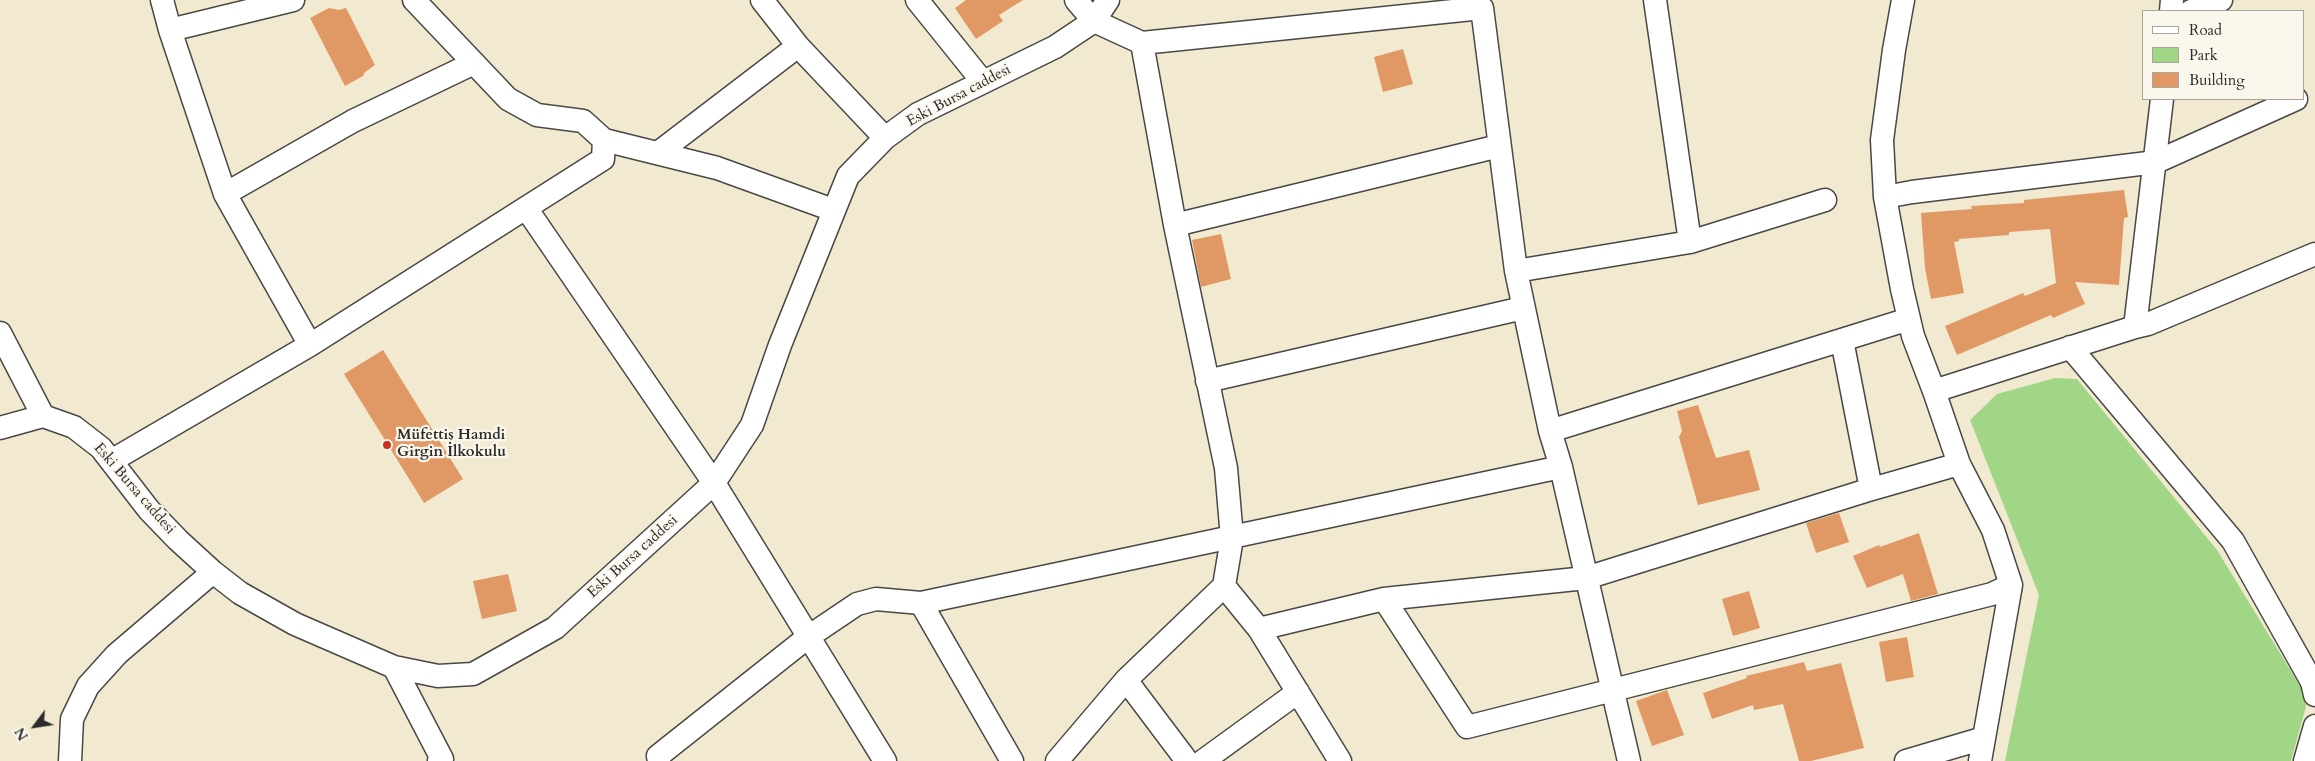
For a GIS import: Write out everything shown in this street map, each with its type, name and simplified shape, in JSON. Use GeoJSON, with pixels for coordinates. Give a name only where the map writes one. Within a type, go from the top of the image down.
{"type":"FeatureCollection","features":[{"type":"Feature","properties":{"kind":"street"},"geometry":{"type":"LineString","coordinates":[[162,0],[170,30],[225,194],[310,344]]}},
{"type":"Feature","properties":{"kind":"street"},"geometry":{"type":"LineString","coordinates":[[170,30],[293,0]]}},
{"type":"Feature","properties":{"kind":"street"},"geometry":{"type":"LineString","coordinates":[[414,0],[508,98],[537,115],[583,121],[604,140],[718,168],[833,210]]}},
{"type":"Feature","properties":{"kind":"street"},"geometry":{"type":"LineString","coordinates":[[762,0],[798,46],[886,138]]}},
{"type":"Feature","properties":{"kind":"street"},"geometry":{"type":"LineString","coordinates":[[917,0],[983,82]]}},
{"type":"Feature","properties":{"kind":"street"},"geometry":{"type":"LineString","coordinates":[[1076,0],[1094,21],[1142,42],[1482,8],[1516,271],[1523,308],[1550,431],[1629,761]]}},
{"type":"Feature","properties":{"kind":"street","name":"Eski Bursa caddesi"},"geometry":{"type":"LineString","coordinates":[[43,416],[74,427],[101,448],[149,510],[213,572],[240,593],[295,624],[394,667],[438,676],[473,674],[555,628],[714,483],[752,425],[833,210],[848,176],[886,138],[918,114],[1055,47],[1094,21],[1108,0]]}},
{"type":"Feature","properties":{"kind":"street"},"geometry":{"type":"LineString","coordinates":[[1655,0],[1690,242]]}},
{"type":"Feature","properties":{"kind":"street"},"geometry":{"type":"LineString","coordinates":[[1903,0],[1882,140],[1885,197],[1913,336],[1959,464],[1993,530],[2011,584],[1980,761]]}},
{"type":"Feature","properties":{"kind":"street"},"geometry":{"type":"LineString","coordinates":[[2194,10],[2221,0]]}},
{"type":"Feature","properties":{"kind":"street"},"geometry":{"type":"LineString","coordinates":[[1057,761],[1126,680],[1224,586],[1232,538],[1226,468],[1175,225],[1142,42]]}},
{"type":"Feature","properties":{"kind":"street"},"geometry":{"type":"LineString","coordinates":[[658,153],[798,46]]}},
{"type":"Feature","properties":{"kind":"street"},"geometry":{"type":"LineString","coordinates":[[225,194],[353,121],[474,63]]}},
{"type":"Feature","properties":{"kind":"street"},"geometry":{"type":"LineString","coordinates":[[2135,327],[2162,100]]}},
{"type":"Feature","properties":{"kind":"street"},"geometry":{"type":"LineString","coordinates":[[1885,197],[1912,192],[2156,162],[2294,100]]}},
{"type":"Feature","properties":{"kind":"street"},"geometry":{"type":"LineString","coordinates":[[111,461],[310,344],[603,159],[604,140]]}},
{"type":"Feature","properties":{"kind":"street"},"geometry":{"type":"LineString","coordinates":[[1175,225],[1500,146]]}},
{"type":"Feature","properties":{"kind":"street"},"geometry":{"type":"LineString","coordinates":[[1516,271],[1690,242],[1825,200]]}},
{"type":"Feature","properties":{"kind":"street"},"geometry":{"type":"LineString","coordinates":[[526,208],[714,483],[885,761]]}},
{"type":"Feature","properties":{"kind":"street"},"geometry":{"type":"LineString","coordinates":[[1934,391],[2070,346],[2148,324],[2315,254]]}},
{"type":"Feature","properties":{"kind":"street"},"geometry":{"type":"LineString","coordinates":[[1207,381],[1523,308]]}},
{"type":"Feature","properties":{"kind":"street"},"geometry":{"type":"LineString","coordinates":[[1550,431],[1908,318]]}},
{"type":"Feature","properties":{"kind":"street"},"geometry":{"type":"LineString","coordinates":[[0,333],[43,416],[0,428]]}},
{"type":"Feature","properties":{"kind":"street"},"geometry":{"type":"LineString","coordinates":[[1842,340],[1871,489]]}},
{"type":"Feature","properties":{"kind":"street"},"geometry":{"type":"LineString","coordinates":[[2070,346],[2233,541],[2312,682],[2315,695]]}},
{"type":"Feature","properties":{"kind":"street"},"geometry":{"type":"LineString","coordinates":[[1259,629],[1384,599],[1586,578],[1871,489],[1959,464]]}},
{"type":"Feature","properties":{"kind":"street"},"geometry":{"type":"LineString","coordinates":[[659,761],[658,756],[808,637],[857,604],[876,600],[921,603],[1560,467]]}},
{"type":"Feature","properties":{"kind":"street"},"geometry":{"type":"LineString","coordinates":[[70,761],[72,719],[88,686],[117,654],[213,572]]}},
{"type":"Feature","properties":{"kind":"street"},"geometry":{"type":"LineString","coordinates":[[1384,599],[1467,728],[1992,594],[2011,584]]}},
{"type":"Feature","properties":{"kind":"street"},"geometry":{"type":"LineString","coordinates":[[1224,586],[1259,629],[1340,761]]}},
{"type":"Feature","properties":{"kind":"street"},"geometry":{"type":"LineString","coordinates":[[921,603],[1012,761]]}},
{"type":"Feature","properties":{"kind":"street"},"geometry":{"type":"LineString","coordinates":[[394,667],[442,759],[439,761]]}},
{"type":"Feature","properties":{"kind":"street"},"geometry":{"type":"LineString","coordinates":[[1126,680],[1187,761]]}},
{"type":"Feature","properties":{"kind":"street"},"geometry":{"type":"LineString","coordinates":[[1203,761],[1298,692]]}},
{"type":"Feature","properties":{"kind":"street"},"geometry":{"type":"LineString","coordinates":[[2305,761],[2315,726]]}},
{"type":"Feature","properties":{"kind":"street"},"geometry":{"type":"LineString","coordinates":[[1906,761],[1940,757],[1984,738]]}},
{"type":"Feature","properties":{"kind":"green space"},"geometry":{"type":"Polygon","coordinates":[[[2055,378],[2077,379],[2217,550],[2308,699],[2291,761],[2005,761],[2039,595],[1970,420],[1997,394],[2055,378]]]}},
{"type":"Feature","properties":{"kind":"building"},"geometry":{"type":"Polygon","coordinates":[[[966,0],[1023,0],[999,15],[1003,21],[976,39],[955,8],[966,0]]]}},
{"type":"Feature","properties":{"kind":"building"},"geometry":{"type":"Polygon","coordinates":[[[329,8],[339,10],[346,8],[375,65],[365,72],[363,76],[345,86],[310,18],[329,8]]]}},
{"type":"Feature","properties":{"kind":"building"},"geometry":{"type":"Polygon","coordinates":[[[1403,49],[1413,84],[1383,92],[1374,57],[1403,49]]]}},
{"type":"Feature","properties":{"kind":"building"},"geometry":{"type":"Polygon","coordinates":[[[2124,190],[2128,217],[2124,218],[2119,285],[2075,282],[2085,304],[2053,318],[2051,315],[1957,355],[1945,326],[2023,293],[2025,296],[2056,283],[2050,229],[1959,239],[1959,241],[1954,242],[1964,293],[1931,299],[1925,268],[1921,213],[1972,209],[1971,206],[2024,203],[2024,200],[2124,190]]]}},
{"type":"Feature","properties":{"kind":"building"},"geometry":{"type":"Polygon","coordinates":[[[1221,234],[1231,279],[1201,287],[1192,240],[1221,234]]]}},
{"type":"Feature","properties":{"kind":"building"},"geometry":{"type":"Polygon","coordinates":[[[383,350],[463,479],[424,503],[344,374],[383,350]]]}},
{"type":"Feature","properties":{"kind":"building"},"geometry":{"type":"Polygon","coordinates":[[[1698,405],[1716,458],[1749,450],[1760,490],[1698,505],[1679,437],[1682,431],[1677,411],[1698,405]]]}},
{"type":"Feature","properties":{"kind":"building"},"geometry":{"type":"Polygon","coordinates":[[[1839,513],[1849,542],[1816,553],[1806,523],[1839,513]]]}},
{"type":"Feature","properties":{"kind":"building"},"geometry":{"type":"Polygon","coordinates":[[[1919,533],[1938,594],[1911,601],[1903,574],[1867,588],[1853,556],[1879,545],[1880,547],[1919,533]]]}},
{"type":"Feature","properties":{"kind":"building"},"geometry":{"type":"Polygon","coordinates":[[[508,574],[517,611],[482,619],[473,581],[508,574]]]}},
{"type":"Feature","properties":{"kind":"building"},"geometry":{"type":"Polygon","coordinates":[[[1749,591],[1760,628],[1733,636],[1722,599],[1749,591]]]}},
{"type":"Feature","properties":{"kind":"building"},"geometry":{"type":"Polygon","coordinates":[[[1907,637],[1914,677],[1886,682],[1879,642],[1907,637]]]}},
{"type":"Feature","properties":{"kind":"building"},"geometry":{"type":"Polygon","coordinates":[[[1804,662],[1807,671],[1841,663],[1864,748],[1811,761],[1799,761],[1783,704],[1754,710],[1753,705],[1712,719],[1703,693],[1747,678],[1746,676],[1804,662]]]}},
{"type":"Feature","properties":{"kind":"building"},"geometry":{"type":"Polygon","coordinates":[[[1667,690],[1684,735],[1652,746],[1636,701],[1667,690]]]}},
{"type":"Feature","properties":{"kind":"place","name":"Müfettiş Hamdi Girgin İlkokulu"},"geometry":{"type":"Point","coordinates":[387,445]}}]}
